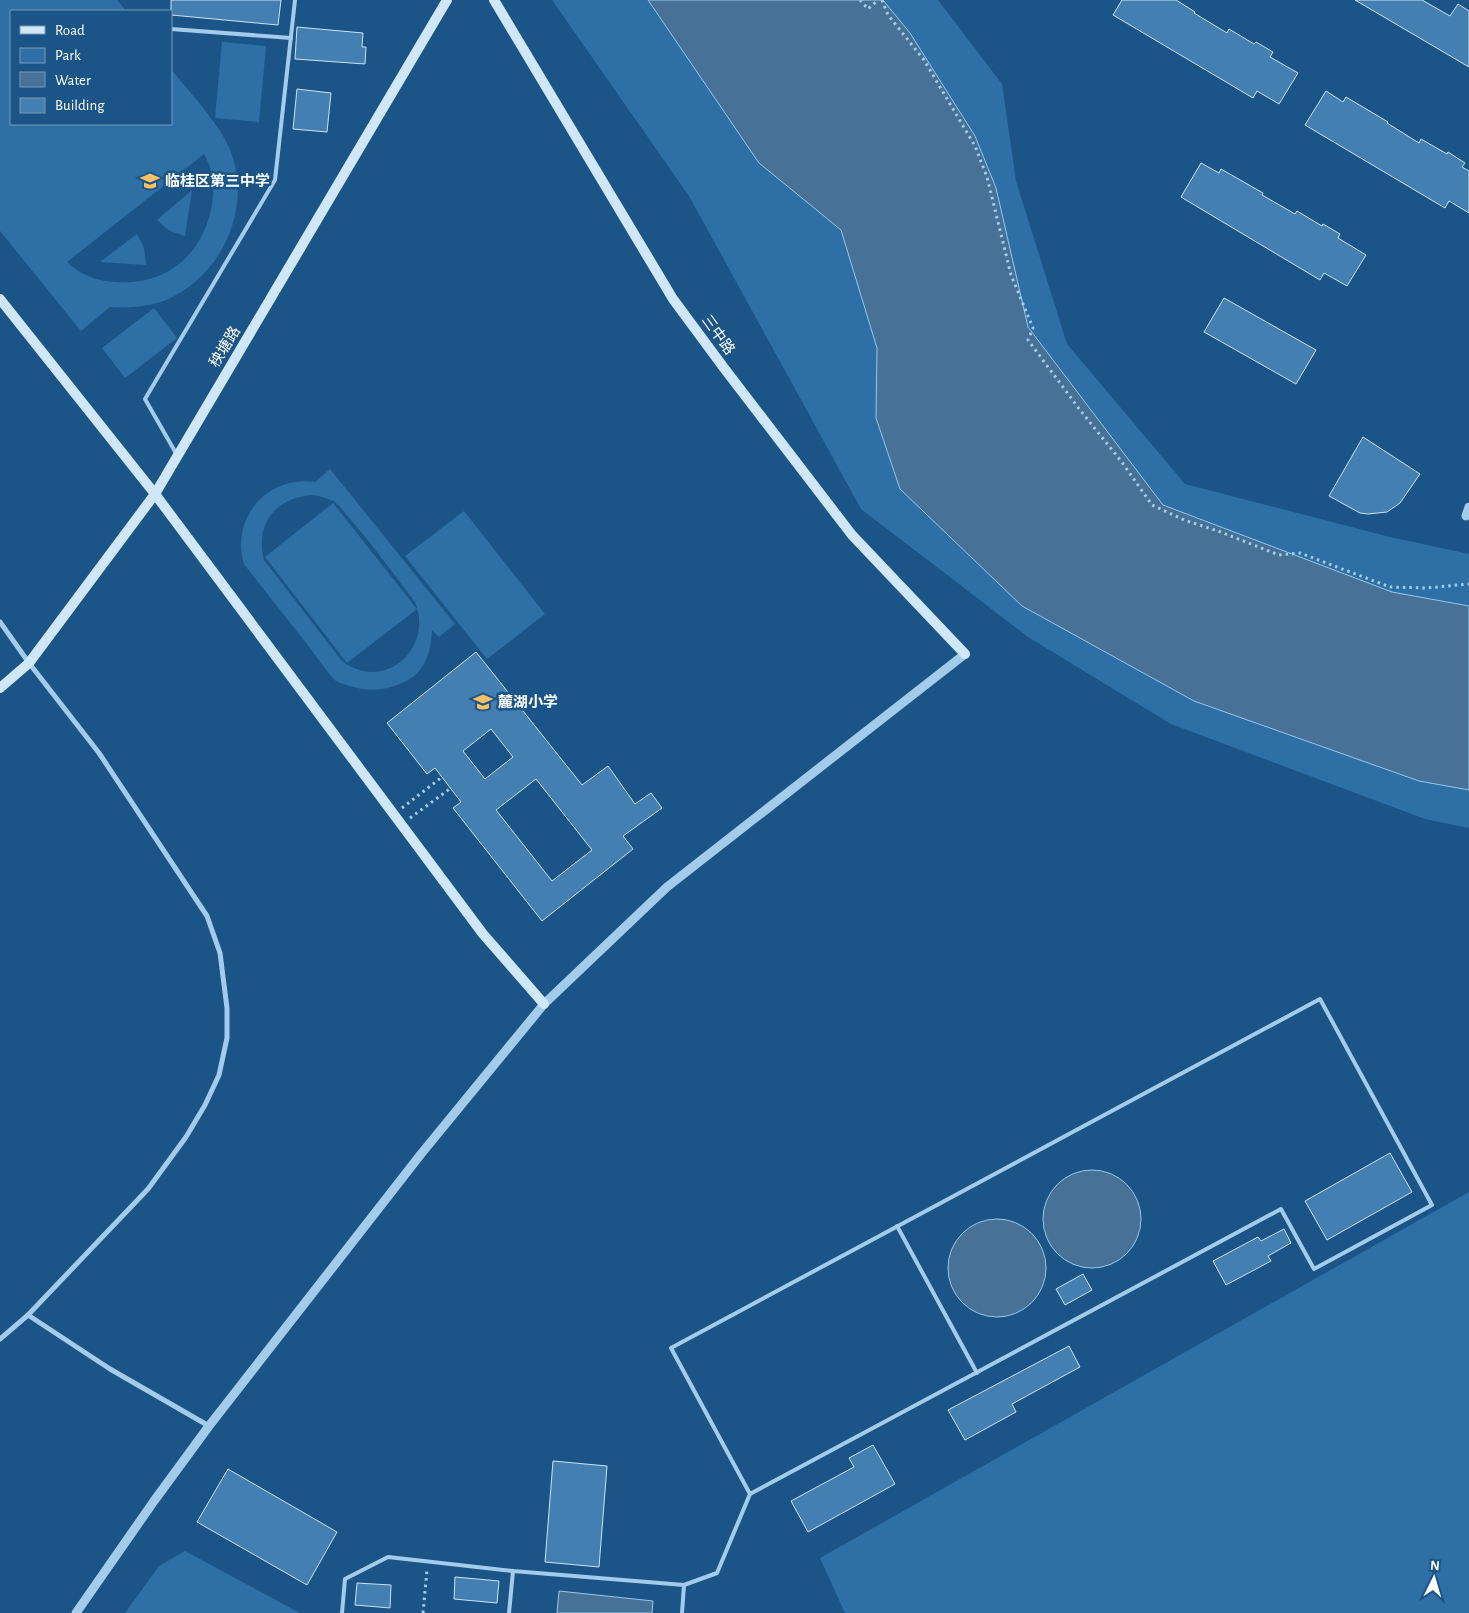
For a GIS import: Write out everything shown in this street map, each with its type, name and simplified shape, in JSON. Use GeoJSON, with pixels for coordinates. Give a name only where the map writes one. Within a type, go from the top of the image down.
{"type":"FeatureCollection","features":[{"type":"Feature","properties":{"kind":"main road","name":"秧塘路"},"geometry":{"type":"LineString","coordinates":[[0,688],[29,663],[155,494],[447,0]]}},
{"type":"Feature","properties":{"kind":"main road","name":"三中路"},"geometry":{"type":"LineString","coordinates":[[494,0],[672,299],[852,536],[965,654]]}},
{"type":"Feature","properties":{"kind":"main road"},"geometry":{"type":"LineString","coordinates":[[0,299],[155,494],[483,934],[544,1004]]}},
{"type":"Feature","properties":{"kind":"street"},"geometry":{"type":"LineString","coordinates":[[1466,516],[1469,507]]}},
{"type":"Feature","properties":{"kind":"street"},"geometry":{"type":"LineString","coordinates":[[0,622],[29,663],[99,753],[207,916],[220,954],[227,1008],[227,1038],[219,1075],[205,1105],[186,1137],[148,1189],[28,1315],[0,1340]]}},
{"type":"Feature","properties":{"kind":"street"},"geometry":{"type":"LineString","coordinates":[[76,1613],[209,1426],[421,1154],[544,1004],[667,887],[965,654]]}},
{"type":"Feature","properties":{"kind":"street"},"geometry":{"type":"LineString","coordinates":[[28,1315],[110,1369],[209,1426]]}},
{"type":"Feature","properties":{"kind":"lane"},"geometry":{"type":"LineString","coordinates":[[177,456],[145,399],[275,180],[296,0]]}},
{"type":"Feature","properties":{"kind":"lane"},"geometry":{"type":"LineString","coordinates":[[172,28],[291,38]]}},
{"type":"Feature","properties":{"kind":"lane"},"geometry":{"type":"LineString","coordinates":[[342,1613],[345,1578],[388,1557],[513,1571],[684,1585],[717,1573],[750,1494],[1281,1209],[1314,1269],[1432,1205],[1320,999],[671,1348],[750,1494]]}},
{"type":"Feature","properties":{"kind":"lane"},"geometry":{"type":"LineString","coordinates":[[897,1226],[976,1372]]}},
{"type":"Feature","properties":{"kind":"lane"},"geometry":{"type":"LineString","coordinates":[[509,1613],[513,1571]]}},
{"type":"Feature","properties":{"kind":"lane"},"geometry":{"type":"LineString","coordinates":[[682,1613],[684,1585]]}},
{"type":"Feature","properties":{"kind":"path"},"geometry":{"type":"LineString","coordinates":[[860,0],[868,9],[878,0]]}},
{"type":"Feature","properties":{"kind":"path"},"geometry":{"type":"LineString","coordinates":[[882,0],[888,16],[924,60],[975,146],[987,178],[1010,275],[1033,328],[1028,340],[1121,461],[1152,505],[1184,520],[1279,554],[1300,553],[1390,588],[1426,588],[1469,584]]}},
{"type":"Feature","properties":{"kind":"path"},"geometry":{"type":"LineString","coordinates":[[394,814],[442,777]]}},
{"type":"Feature","properties":{"kind":"path"},"geometry":{"type":"LineString","coordinates":[[402,825],[451,788]]}},
{"type":"Feature","properties":{"kind":"path"},"geometry":{"type":"LineString","coordinates":[[423,1613],[428,1562]]}},
{"type":"Feature","properties":{"kind":"green space"},"geometry":{"type":"Polygon","coordinates":[[[0,0],[117,0],[125,10],[10,10],[10,125],[172,125],[172,70],[220,131],[231,152],[237,174],[238,196],[234,218],[217,258],[203,275],[186,289],[166,300],[145,306],[110,307],[81,331],[0,231],[0,0]],[[204,154],[67,262],[89,276],[115,282],[133,282],[150,279],[166,273],[191,252],[200,239],[212,205],[211,172],[204,154]]]}},
{"type":"Feature","properties":{"kind":"green space"},"geometry":{"type":"Polygon","coordinates":[[[552,0],[938,0],[1002,84],[1016,181],[1067,344],[1185,484],[1390,537],[1469,554],[1469,828],[1425,819],[1171,724],[1028,637],[861,509],[689,196],[552,0]]]}},
{"type":"Feature","properties":{"kind":"green space"},"geometry":{"type":"Polygon","coordinates":[[[222,42],[266,46],[259,122],[215,118],[222,42]]]}},
{"type":"Feature","properties":{"kind":"green space"},"geometry":{"type":"Polygon","coordinates":[[[192,190],[185,236],[170,231],[157,220],[192,190]]]}},
{"type":"Feature","properties":{"kind":"green space"},"geometry":{"type":"Polygon","coordinates":[[[137,234],[144,248],[146,265],[100,262],[137,234]]]}},
{"type":"Feature","properties":{"kind":"green space"},"geometry":{"type":"Polygon","coordinates":[[[154,308],[177,338],[125,378],[102,348],[154,308]]]}},
{"type":"Feature","properties":{"kind":"green space"},"geometry":{"type":"Polygon","coordinates":[[[330,469],[455,624],[439,637],[432,630],[430,647],[425,662],[416,674],[402,683],[388,688],[368,690],[336,681],[244,564],[241,547],[243,531],[248,516],[257,503],[268,493],[282,485],[298,482],[315,482],[330,469]],[[319,496],[298,497],[278,508],[271,515],[265,524],[262,535],[264,560],[342,661],[358,670],[374,672],[389,669],[401,661],[411,650],[418,636],[419,619],[415,602],[340,507],[334,501],[319,496]]]}},
{"type":"Feature","properties":{"kind":"green space"},"geometry":{"type":"Polygon","coordinates":[[[333,503],[417,609],[347,663],[265,557],[333,503]]]}},
{"type":"Feature","properties":{"kind":"green space"},"geometry":{"type":"Polygon","coordinates":[[[464,511],[545,614],[487,659],[405,556],[464,511]]]}},
{"type":"Feature","properties":{"kind":"green space"},"geometry":{"type":"Polygon","coordinates":[[[1469,1192],[1469,1613],[845,1613],[820,1558],[1469,1192]]]}},
{"type":"Feature","properties":{"kind":"green space"},"geometry":{"type":"Polygon","coordinates":[[[185,1551],[300,1613],[125,1613],[159,1566],[185,1551]]]}},
{"type":"Feature","properties":{"kind":"water"},"geometry":{"type":"Polygon","coordinates":[[[648,0],[883,0],[910,33],[975,136],[996,188],[1028,327],[1163,505],[1392,592],[1469,606],[1469,790],[1419,781],[1194,701],[1022,606],[900,489],[876,418],[877,348],[841,230],[759,163],[648,0]]]}},
{"type":"Feature","properties":{"kind":"water"},"geometry":{"type":"Polygon","coordinates":[[[1092,1170],[1111,1173],[1127,1184],[1138,1200],[1141,1219],[1138,1238],[1127,1254],[1111,1265],[1092,1268],[1073,1265],[1057,1254],[1046,1238],[1043,1219],[1046,1200],[1057,1184],[1073,1173],[1092,1170]]]}},
{"type":"Feature","properties":{"kind":"water"},"geometry":{"type":"Polygon","coordinates":[[[997,1219],[1016,1222],[1032,1233],[1043,1249],[1046,1268],[1043,1287],[1032,1303],[1016,1314],[997,1317],[978,1314],[962,1303],[951,1287],[948,1268],[951,1249],[962,1233],[978,1222],[997,1219]]]}},
{"type":"Feature","properties":{"kind":"water"},"geometry":{"type":"Polygon","coordinates":[[[559,1591],[653,1601],[652,1613],[557,1613],[559,1591]]]}},
{"type":"Feature","properties":{"kind":"building"},"geometry":{"type":"Polygon","coordinates":[[[171,0],[281,0],[278,25],[172,15],[171,0]]]}},
{"type":"Feature","properties":{"kind":"building"},"geometry":{"type":"Polygon","coordinates":[[[1122,0],[1176,0],[1227,33],[1229,29],[1254,44],[1256,42],[1273,52],[1270,57],[1298,73],[1279,104],[1257,91],[1253,98],[1113,15],[1122,0]]]}},
{"type":"Feature","properties":{"kind":"building"},"geometry":{"type":"Polygon","coordinates":[[[1355,0],[1422,0],[1450,16],[1458,4],[1469,11],[1469,67],[1355,0]]]}},
{"type":"Feature","properties":{"kind":"building"},"geometry":{"type":"Polygon","coordinates":[[[297,27],[363,33],[362,47],[366,47],[365,64],[295,59],[297,27]]]}},
{"type":"Feature","properties":{"kind":"building"},"geometry":{"type":"Polygon","coordinates":[[[297,89],[331,93],[327,132],[293,129],[297,89]]]}},
{"type":"Feature","properties":{"kind":"building"},"geometry":{"type":"Polygon","coordinates":[[[1326,91],[1343,102],[1346,97],[1419,143],[1421,139],[1447,154],[1448,152],[1465,163],[1462,167],[1469,171],[1469,213],[1449,201],[1445,208],[1305,125],[1326,91]]]}},
{"type":"Feature","properties":{"kind":"building"},"geometry":{"type":"Polygon","coordinates":[[[1201,163],[1219,173],[1221,169],[1295,214],[1297,211],[1322,226],[1323,224],[1340,234],[1338,238],[1366,255],[1347,286],[1324,273],[1320,280],[1181,197],[1201,163]]]}},
{"type":"Feature","properties":{"kind":"building"},"geometry":{"type":"Polygon","coordinates":[[[1224,298],[1316,350],[1296,384],[1204,332],[1224,298]]]}},
{"type":"Feature","properties":{"kind":"building"},"geometry":{"type":"Polygon","coordinates":[[[1363,437],[1420,474],[1400,503],[1387,512],[1360,513],[1329,496],[1363,437]]]}},
{"type":"Feature","properties":{"kind":"building"},"geometry":{"type":"Polygon","coordinates":[[[476,652],[582,785],[608,766],[635,804],[651,793],[662,808],[623,836],[633,849],[542,921],[453,808],[461,802],[435,768],[427,774],[387,723],[476,652]],[[491,729],[463,751],[485,779],[513,757],[491,729]],[[536,779],[496,810],[552,881],[592,850],[536,779]]]}},
{"type":"Feature","properties":{"kind":"building"},"geometry":{"type":"Polygon","coordinates":[[[1390,1153],[1412,1192],[1327,1240],[1305,1201],[1390,1153]]]}},
{"type":"Feature","properties":{"kind":"building"},"geometry":{"type":"Polygon","coordinates":[[[1284,1229],[1291,1243],[1268,1256],[1271,1261],[1226,1285],[1213,1261],[1258,1237],[1261,1241],[1284,1229]]]}},
{"type":"Feature","properties":{"kind":"building"},"geometry":{"type":"Polygon","coordinates":[[[1083,1274],[1092,1290],[1065,1305],[1056,1289],[1083,1274]]]}},
{"type":"Feature","properties":{"kind":"building"},"geometry":{"type":"Polygon","coordinates":[[[1069,1346],[1080,1367],[1012,1404],[1016,1412],[965,1440],[948,1410],[1069,1346]]]}},
{"type":"Feature","properties":{"kind":"building"},"geometry":{"type":"Polygon","coordinates":[[[873,1445],[895,1484],[808,1532],[791,1501],[854,1467],[849,1458],[873,1445]]]}},
{"type":"Feature","properties":{"kind":"building"},"geometry":{"type":"Polygon","coordinates":[[[553,1461],[607,1466],[599,1567],[545,1562],[553,1461]]]}},
{"type":"Feature","properties":{"kind":"building"},"geometry":{"type":"Polygon","coordinates":[[[228,1469],[337,1532],[307,1585],[197,1522],[228,1469]]]}},
{"type":"Feature","properties":{"kind":"building"},"geometry":{"type":"Polygon","coordinates":[[[455,1577],[499,1581],[497,1603],[454,1599],[455,1577]]]}},
{"type":"Feature","properties":{"kind":"building"},"geometry":{"type":"Polygon","coordinates":[[[357,1583],[391,1585],[390,1608],[355,1605],[357,1583]]]}},
{"type":"Feature","properties":{"kind":"place","name":"临桂区第三中学"},"geometry":{"type":"Point","coordinates":[150,181]}},
{"type":"Feature","properties":{"kind":"place","name":"麓湖小学"},"geometry":{"type":"Point","coordinates":[483,702]}}]}
